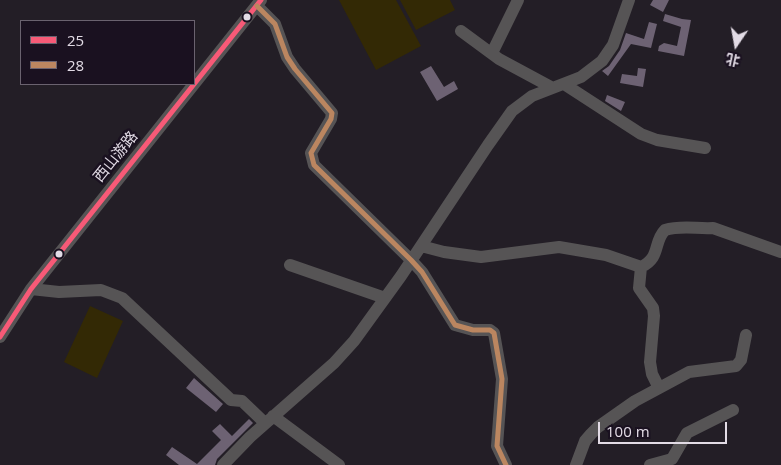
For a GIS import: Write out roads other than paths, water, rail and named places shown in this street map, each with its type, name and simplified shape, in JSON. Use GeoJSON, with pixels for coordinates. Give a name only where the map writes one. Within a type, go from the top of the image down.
{"type":"FeatureCollection","features":[{"type":"Feature","properties":{"kind":"street"},"geometry":{"type":"LineString","coordinates":[[492,53],[518,0]]}},
{"type":"Feature","properties":{"kind":"street"},"geometry":{"type":"LineString","coordinates":[[223,465],[269,419],[354,342],[508,117],[532,96],[588,73],[602,61],[613,45],[629,0]]}},
{"type":"Feature","properties":{"kind":"street"},"geometry":{"type":"LineString","coordinates":[[259,3],[275,24],[287,57],[332,113],[332,119],[312,153],[314,165],[422,272],[455,325],[473,330],[490,330],[494,333],[502,379],[497,446],[506,465]]}},
{"type":"Feature","properties":{"kind":"street","name":"西山游路"},"geometry":{"type":"LineString","coordinates":[[195,83],[259,3]]}},
{"type":"Feature","properties":{"kind":"street"},"geometry":{"type":"LineString","coordinates":[[461,31],[499,58],[558,86],[641,134],[657,140],[705,148]]}},
{"type":"Feature","properties":{"kind":"street","name":"西山游路"},"geometry":{"type":"LineString","coordinates":[[0,338],[31,288],[193,85]]}},
{"type":"Feature","properties":{"kind":"street"},"geometry":{"type":"LineString","coordinates":[[420,246],[444,252],[481,257],[558,247],[606,255],[641,267],[649,263],[655,256],[661,234],[665,230],[680,227],[720,229],[781,252]]}},
{"type":"Feature","properties":{"kind":"street"},"geometry":{"type":"LineString","coordinates":[[290,265],[385,298]]}},
{"type":"Feature","properties":{"kind":"street"},"geometry":{"type":"LineString","coordinates":[[641,267],[639,288],[652,304],[654,312],[650,362],[652,374],[659,388]]}},
{"type":"Feature","properties":{"kind":"street"},"geometry":{"type":"LineString","coordinates":[[31,288],[59,292],[101,290],[122,298],[231,400],[242,401],[339,465]]}},
{"type":"Feature","properties":{"kind":"street"},"geometry":{"type":"LineString","coordinates":[[576,465],[586,441],[598,427],[635,401],[690,372],[736,366],[740,362],[746,335]]}},
{"type":"Feature","properties":{"kind":"street"},"geometry":{"type":"LineString","coordinates":[[650,465],[672,459],[687,434],[733,410]]}}]}
